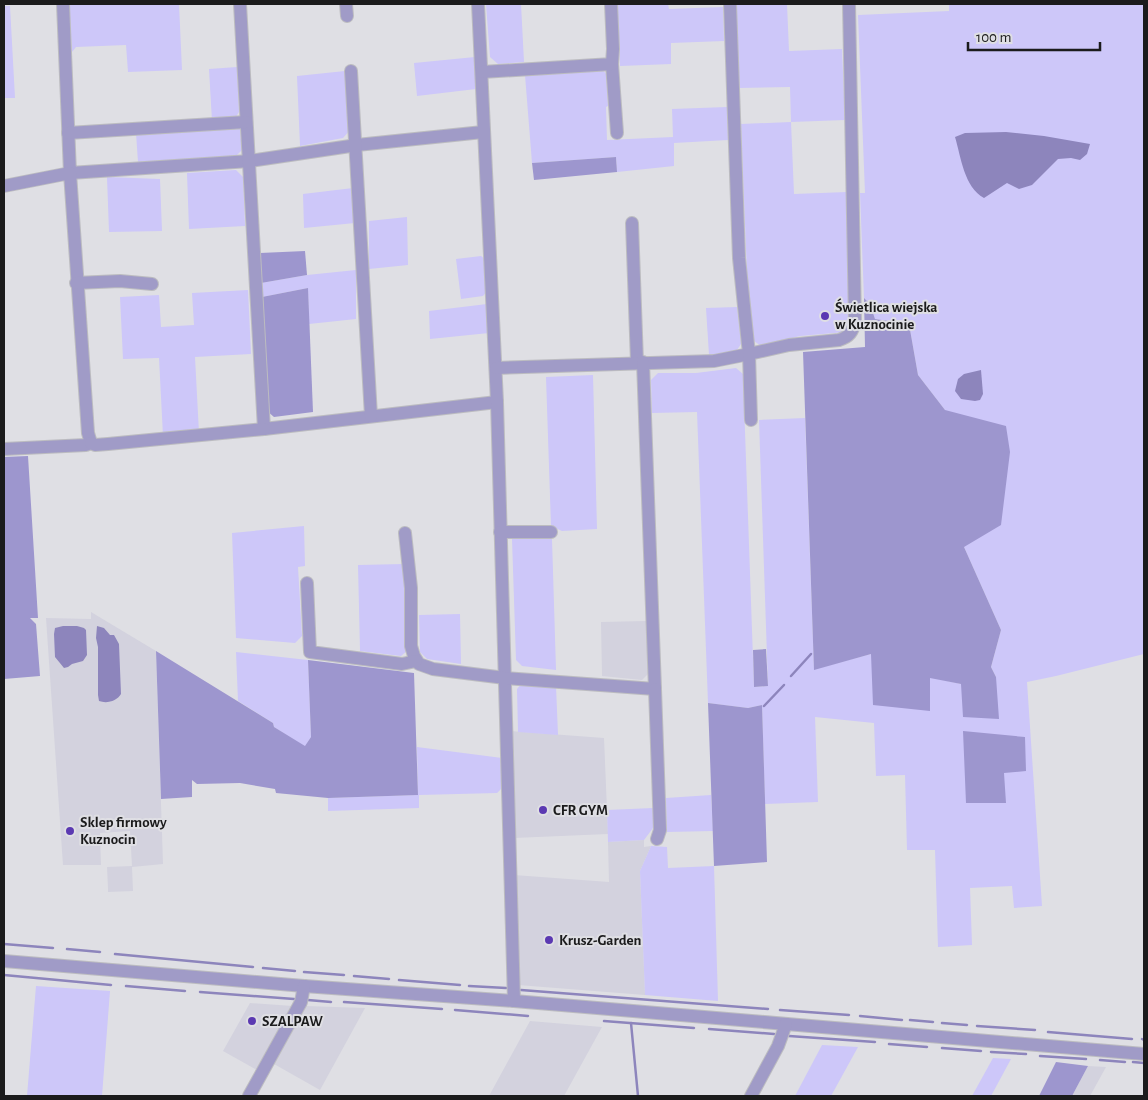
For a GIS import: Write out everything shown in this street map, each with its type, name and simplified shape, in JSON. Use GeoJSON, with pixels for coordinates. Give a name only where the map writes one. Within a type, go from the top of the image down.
{"type":"FeatureCollection","features":[{"type":"Feature","properties":{"kind":"street"},"geometry":{"type":"LineString","coordinates":[[63,4],[76,283],[88,433],[91,443]]}},
{"type":"Feature","properties":{"kind":"street"},"geometry":{"type":"LineString","coordinates":[[240,4],[264,429]]}},
{"type":"Feature","properties":{"kind":"street"},"geometry":{"type":"LineString","coordinates":[[478,4],[496,368],[514,1001]]}},
{"type":"Feature","properties":{"kind":"street"},"geometry":{"type":"LineString","coordinates":[[611,4],[612,64],[617,133]]}},
{"type":"Feature","properties":{"kind":"street"},"geometry":{"type":"LineString","coordinates":[[730,4],[739,258],[749,354],[751,420]]}},
{"type":"Feature","properties":{"kind":"street"},"geometry":{"type":"LineString","coordinates":[[496,368],[714,360],[789,344],[839,340],[846,338],[851,333],[855,321],[849,4]]}},
{"type":"Feature","properties":{"kind":"street"},"geometry":{"type":"LineString","coordinates":[[482,72],[612,64]]}},
{"type":"Feature","properties":{"kind":"street"},"geometry":{"type":"LineString","coordinates":[[351,71],[357,145],[371,416]]}},
{"type":"Feature","properties":{"kind":"street"},"geometry":{"type":"LineString","coordinates":[[68,133],[246,122]]}},
{"type":"Feature","properties":{"kind":"street"},"geometry":{"type":"LineString","coordinates":[[4,186],[70,172],[250,161],[357,145],[483,132]]}},
{"type":"Feature","properties":{"kind":"street"},"geometry":{"type":"LineString","coordinates":[[632,223],[655,689],[660,830],[657,839]]}},
{"type":"Feature","properties":{"kind":"street"},"geometry":{"type":"LineString","coordinates":[[76,283],[120,281],[152,284]]}},
{"type":"Feature","properties":{"kind":"street"},"geometry":{"type":"LineString","coordinates":[[4,449],[91,443],[95,445],[108,444],[264,429],[497,402]]}},
{"type":"Feature","properties":{"kind":"street"},"geometry":{"type":"LineString","coordinates":[[500,532],[551,532]]}},
{"type":"Feature","properties":{"kind":"street"},"geometry":{"type":"LineString","coordinates":[[405,533],[411,588],[411,646],[416,661],[419,664],[433,669],[505,678],[655,689]]}},
{"type":"Feature","properties":{"kind":"street"},"geometry":{"type":"LineString","coordinates":[[307,583],[310,652],[402,664],[416,661]]}},
{"type":"Feature","properties":{"kind":"street"},"geometry":{"type":"LineString","coordinates":[[4,961],[514,1001],[930,1037],[1036,1043],[1144,1054]]}},
{"type":"Feature","properties":{"kind":"street"},"geometry":{"type":"LineString","coordinates":[[248,1096],[301,1002],[304,986]]}},
{"type":"Feature","properties":{"kind":"street"},"geometry":{"type":"LineString","coordinates":[[750,1096],[778,1046],[786,1024]]}},
{"type":"Feature","properties":{"kind":"shaded area"},"geometry":{"type":"Polygon","coordinates":[[[69,4],[179,4],[182,70],[128,72],[126,45],[76,47],[72,52],[69,4]]]}},
{"type":"Feature","properties":{"kind":"shaded area"},"geometry":{"type":"Polygon","coordinates":[[[486,4],[521,4],[524,62],[498,64],[490,57],[486,4]]]}},
{"type":"Feature","properties":{"kind":"shaded area"},"geometry":{"type":"Polygon","coordinates":[[[617,4],[668,4],[669,9],[723,7],[724,41],[671,43],[671,64],[620,66],[617,4]]]}},
{"type":"Feature","properties":{"kind":"shaded area"},"geometry":{"type":"Polygon","coordinates":[[[736,4],[787,4],[789,51],[842,49],[845,120],[791,122],[790,87],[739,88],[736,4]]]}},
{"type":"Feature","properties":{"kind":"shaded area"},"geometry":{"type":"Polygon","coordinates":[[[949,4],[1144,4],[1144,654],[1027,682],[1042,906],[1014,908],[1012,886],[970,888],[972,945],[938,947],[935,850],[907,850],[905,775],[876,776],[874,723],[815,717],[818,802],[765,804],[762,705],[748,708],[708,703],[697,412],[652,413],[651,380],[658,373],[696,373],[736,368],[743,374],[754,687],[768,686],[759,420],[805,418],[814,669],[871,654],[930,677],[961,684],[996,677],[991,667],[1001,630],[964,547],[945,410],[918,375],[909,324],[875,319],[870,304],[864,298],[860,193],[865,193],[858,15],[949,11],[949,4]],[[1024,737],[1003,772],[1025,770],[1024,737]]]}},
{"type":"Feature","properties":{"kind":"shaded area"},"geometry":{"type":"Polygon","coordinates":[[[4,6],[10,6],[15,98],[4,98],[4,6]]]}},
{"type":"Feature","properties":{"kind":"shaded area"},"geometry":{"type":"Polygon","coordinates":[[[475,57],[476,89],[417,96],[414,63],[475,57]]]}},
{"type":"Feature","properties":{"kind":"shaded area"},"geometry":{"type":"Polygon","coordinates":[[[237,67],[239,112],[234,120],[212,121],[209,69],[237,67]]]}},
{"type":"Feature","properties":{"kind":"shaded area"},"geometry":{"type":"Polygon","coordinates":[[[602,69],[606,74],[608,106],[606,107],[607,140],[673,137],[672,109],[727,107],[728,140],[674,143],[674,166],[617,172],[616,157],[532,163],[525,75],[602,69]]]}},
{"type":"Feature","properties":{"kind":"shaded area"},"geometry":{"type":"Polygon","coordinates":[[[345,71],[350,130],[343,138],[300,146],[297,76],[345,71]]]}},
{"type":"Feature","properties":{"kind":"shaded area"},"geometry":{"type":"Polygon","coordinates":[[[791,122],[794,194],[847,192],[851,326],[845,332],[800,336],[761,346],[754,341],[747,273],[741,124],[791,122]]]}},
{"type":"Feature","properties":{"kind":"shaded area"},"geometry":{"type":"Polygon","coordinates":[[[240,129],[242,150],[235,157],[138,162],[136,133],[240,129]]]}},
{"type":"Feature","properties":{"kind":"shaded area"},"geometry":{"type":"Polygon","coordinates":[[[1006,132],[1090,144],[1087,154],[1080,160],[1071,158],[1058,159],[1032,185],[1019,189],[1007,183],[984,198],[972,187],[964,171],[955,137],[965,133],[1006,132]]]}},
{"type":"Feature","properties":{"kind":"shaded area"},"geometry":{"type":"Polygon","coordinates":[[[616,157],[617,172],[534,180],[532,163],[616,157]]]}},
{"type":"Feature","properties":{"kind":"shaded area"},"geometry":{"type":"Polygon","coordinates":[[[236,170],[243,177],[245,226],[189,229],[187,173],[236,170]]]}},
{"type":"Feature","properties":{"kind":"shaded area"},"geometry":{"type":"Polygon","coordinates":[[[107,177],[160,179],[162,231],[109,232],[107,177]]]}},
{"type":"Feature","properties":{"kind":"shaded area"},"geometry":{"type":"Polygon","coordinates":[[[353,188],[355,223],[304,228],[303,194],[353,188]]]}},
{"type":"Feature","properties":{"kind":"shaded area"},"geometry":{"type":"Polygon","coordinates":[[[407,217],[408,265],[369,269],[369,221],[407,217]]]}},
{"type":"Feature","properties":{"kind":"shaded area"},"geometry":{"type":"Polygon","coordinates":[[[305,251],[307,275],[261,283],[260,253],[305,251]]]}},
{"type":"Feature","properties":{"kind":"shaded area"},"geometry":{"type":"Polygon","coordinates":[[[481,256],[486,260],[487,291],[483,296],[461,299],[456,259],[481,256]]]}},
{"type":"Feature","properties":{"kind":"shaded area"},"geometry":{"type":"Polygon","coordinates":[[[356,270],[356,319],[309,324],[308,288],[262,297],[261,283],[307,275],[356,270]]]}},
{"type":"Feature","properties":{"kind":"shaded area"},"geometry":{"type":"Polygon","coordinates":[[[308,288],[313,412],[274,417],[267,411],[262,297],[308,288]]]}},
{"type":"Feature","properties":{"kind":"shaded area"},"geometry":{"type":"Polygon","coordinates":[[[248,290],[251,354],[195,357],[199,433],[163,436],[159,358],[123,359],[120,297],[159,295],[161,327],[194,325],[192,293],[248,290]]]}},
{"type":"Feature","properties":{"kind":"shaded area"},"geometry":{"type":"Polygon","coordinates":[[[864,298],[870,304],[875,319],[909,324],[918,375],[945,410],[1006,426],[1010,452],[1001,525],[964,547],[1001,630],[991,667],[996,677],[999,719],[963,717],[961,684],[930,678],[930,711],[873,705],[871,654],[814,670],[803,352],[865,347],[864,298]]]}},
{"type":"Feature","properties":{"kind":"shaded area"},"geometry":{"type":"Polygon","coordinates":[[[487,304],[489,333],[430,339],[429,311],[487,304]]]}},
{"type":"Feature","properties":{"kind":"shaded area"},"geometry":{"type":"Polygon","coordinates":[[[737,307],[741,344],[735,353],[709,355],[706,308],[737,307]]]}},
{"type":"Feature","properties":{"kind":"shaded area"},"geometry":{"type":"Polygon","coordinates":[[[981,370],[983,394],[980,400],[961,399],[955,391],[958,379],[964,374],[981,370]]]}},
{"type":"Feature","properties":{"kind":"shaded area"},"geometry":{"type":"Polygon","coordinates":[[[593,375],[597,529],[562,531],[551,526],[546,377],[593,375]]]}},
{"type":"Feature","properties":{"kind":"shaded area"},"geometry":{"type":"Polygon","coordinates":[[[28,456],[38,618],[30,618],[36,624],[40,676],[4,679],[4,457],[28,456]]]}},
{"type":"Feature","properties":{"kind":"shaded area"},"geometry":{"type":"Polygon","coordinates":[[[304,526],[305,566],[298,567],[302,636],[295,643],[236,638],[232,533],[304,526]]]}},
{"type":"Feature","properties":{"kind":"shaded area"},"geometry":{"type":"Polygon","coordinates":[[[512,539],[552,539],[556,670],[522,666],[516,660],[512,539]]]}},
{"type":"Feature","properties":{"kind":"shaded area"},"geometry":{"type":"Polygon","coordinates":[[[404,564],[408,650],[401,656],[360,651],[358,565],[404,564]]]}},
{"type":"Feature","properties":{"kind":"shaded area"},"geometry":{"type":"Polygon","coordinates":[[[91,612],[156,651],[163,864],[132,867],[133,891],[108,892],[107,867],[132,866],[130,831],[100,833],[101,865],[63,865],[46,618],[91,619],[91,612]]]}},
{"type":"Feature","properties":{"kind":"shaded area"},"geometry":{"type":"Polygon","coordinates":[[[460,614],[461,664],[427,659],[420,652],[419,615],[460,614]]]}},
{"type":"Feature","properties":{"kind":"shaded area"},"geometry":{"type":"Polygon","coordinates":[[[646,621],[648,674],[642,680],[602,676],[601,622],[646,621]]]}},
{"type":"Feature","properties":{"kind":"shaded area"},"geometry":{"type":"Polygon","coordinates":[[[77,626],[86,630],[87,655],[83,661],[64,668],[55,657],[55,628],[77,626]]]}},
{"type":"Feature","properties":{"kind":"shaded area"},"geometry":{"type":"Polygon","coordinates":[[[97,626],[104,628],[110,635],[114,635],[119,644],[121,694],[108,702],[99,701],[98,695],[97,626]]]}},
{"type":"Feature","properties":{"kind":"shaded area"},"geometry":{"type":"Polygon","coordinates":[[[766,649],[768,686],[754,687],[753,650],[766,649]]]}},
{"type":"Feature","properties":{"kind":"shaded area"},"geometry":{"type":"Polygon","coordinates":[[[156,651],[273,723],[274,727],[305,746],[311,737],[308,660],[414,673],[418,795],[328,798],[276,793],[275,789],[240,783],[197,784],[192,780],[192,797],[161,799],[156,651]]]}},
{"type":"Feature","properties":{"kind":"shaded area"},"geometry":{"type":"Polygon","coordinates":[[[236,652],[308,660],[311,737],[305,747],[274,727],[273,723],[238,701],[236,652]]]}},
{"type":"Feature","properties":{"kind":"shaded area"},"geometry":{"type":"Polygon","coordinates":[[[523,682],[556,686],[558,735],[518,732],[517,689],[523,682]]]}},
{"type":"Feature","properties":{"kind":"shaded area"},"geometry":{"type":"Polygon","coordinates":[[[708,703],[748,708],[762,705],[767,862],[714,866],[708,703]]]}},
{"type":"Feature","properties":{"kind":"shaded area"},"geometry":{"type":"Polygon","coordinates":[[[510,731],[604,738],[608,834],[514,838],[510,731]]]}},
{"type":"Feature","properties":{"kind":"shaded area"},"geometry":{"type":"Polygon","coordinates":[[[963,731],[1025,737],[1026,771],[1004,773],[1006,803],[966,803],[963,731]]]}},
{"type":"Feature","properties":{"kind":"shaded area"},"geometry":{"type":"Polygon","coordinates":[[[417,747],[502,758],[504,786],[497,793],[419,795],[419,808],[328,811],[328,798],[418,795],[417,747]]]}},
{"type":"Feature","properties":{"kind":"shaded area"},"geometry":{"type":"Polygon","coordinates":[[[711,795],[713,831],[667,832],[666,798],[711,795]]]}},
{"type":"Feature","properties":{"kind":"shaded area"},"geometry":{"type":"Polygon","coordinates":[[[653,808],[653,828],[644,840],[608,842],[607,810],[653,808]]]}},
{"type":"Feature","properties":{"kind":"shaded area"},"geometry":{"type":"Polygon","coordinates":[[[644,840],[644,847],[651,846],[640,871],[645,995],[518,985],[514,875],[609,882],[608,842],[644,840]]]}},
{"type":"Feature","properties":{"kind":"shaded area"},"geometry":{"type":"Polygon","coordinates":[[[651,846],[667,847],[668,868],[714,866],[718,1001],[645,995],[640,871],[651,846]]]}},
{"type":"Feature","properties":{"kind":"shaded area"},"geometry":{"type":"Polygon","coordinates":[[[36,986],[110,991],[102,1096],[27,1096],[36,986]]]}},
{"type":"Feature","properties":{"kind":"shaded area"},"geometry":{"type":"Polygon","coordinates":[[[250,1003],[293,1006],[257,1070],[223,1051],[250,1003]]]}},
{"type":"Feature","properties":{"kind":"shaded area"},"geometry":{"type":"Polygon","coordinates":[[[306,1006],[365,1008],[320,1090],[274,1064],[306,1006]]]}},
{"type":"Feature","properties":{"kind":"shaded area"},"geometry":{"type":"Polygon","coordinates":[[[530,1021],[602,1027],[564,1096],[489,1096],[530,1021]]]}},
{"type":"Feature","properties":{"kind":"shaded area"},"geometry":{"type":"Polygon","coordinates":[[[822,1045],[858,1047],[831,1096],[795,1096],[822,1045]]]}},
{"type":"Feature","properties":{"kind":"shaded area"},"geometry":{"type":"Polygon","coordinates":[[[993,1058],[1011,1059],[991,1096],[972,1096],[993,1058]]]}},
{"type":"Feature","properties":{"kind":"shaded area"},"geometry":{"type":"Polygon","coordinates":[[[1056,1062],[1088,1066],[1072,1096],[1039,1096],[1056,1062]]]}},
{"type":"Feature","properties":{"kind":"shaded area"},"geometry":{"type":"Polygon","coordinates":[[[1088,1066],[1106,1067],[1090,1096],[1072,1096],[1088,1066]]]}},
{"type":"Feature","properties":{"kind":"waterway"},"geometry":{"type":"LineString","coordinates":[[791,676],[811,654]]}},
{"type":"Feature","properties":{"kind":"waterway"},"geometry":{"type":"LineString","coordinates":[[764,706],[784,685]]}},
{"type":"Feature","properties":{"kind":"waterway"},"geometry":{"type":"LineString","coordinates":[[4,944],[53,948]]}},
{"type":"Feature","properties":{"kind":"waterway"},"geometry":{"type":"LineString","coordinates":[[67,949],[100,952]]}},
{"type":"Feature","properties":{"kind":"waterway"},"geometry":{"type":"LineString","coordinates":[[115,954],[253,967]]}},
{"type":"Feature","properties":{"kind":"waterway"},"geometry":{"type":"LineString","coordinates":[[263,968],[295,971]]}},
{"type":"Feature","properties":{"kind":"waterway"},"geometry":{"type":"LineString","coordinates":[[304,972],[344,975]]}},
{"type":"Feature","properties":{"kind":"waterway"},"geometry":{"type":"LineString","coordinates":[[4,975],[111,985]]}},
{"type":"Feature","properties":{"kind":"waterway"},"geometry":{"type":"LineString","coordinates":[[354,976],[389,979]]}},
{"type":"Feature","properties":{"kind":"waterway"},"geometry":{"type":"LineString","coordinates":[[399,980],[460,985]]}},
{"type":"Feature","properties":{"kind":"waterway"},"geometry":{"type":"LineString","coordinates":[[126,986],[185,991]]}},
{"type":"Feature","properties":{"kind":"waterway"},"geometry":{"type":"LineString","coordinates":[[469,986],[506,988]]}},
{"type":"Feature","properties":{"kind":"waterway"},"geometry":{"type":"LineString","coordinates":[[521,990],[768,1009]]}},
{"type":"Feature","properties":{"kind":"waterway"},"geometry":{"type":"LineString","coordinates":[[200,992],[294,999]]}},
{"type":"Feature","properties":{"kind":"waterway"},"geometry":{"type":"LineString","coordinates":[[308,1000],[331,1002]]}},
{"type":"Feature","properties":{"kind":"waterway"},"geometry":{"type":"LineString","coordinates":[[344,1002],[442,1009]]}},
{"type":"Feature","properties":{"kind":"waterway"},"geometry":{"type":"LineString","coordinates":[[455,1010],[528,1016]]}},
{"type":"Feature","properties":{"kind":"waterway"},"geometry":{"type":"LineString","coordinates":[[780,1010],[849,1015]]}},
{"type":"Feature","properties":{"kind":"waterway"},"geometry":{"type":"LineString","coordinates":[[860,1016],[902,1020]]}},
{"type":"Feature","properties":{"kind":"waterway"},"geometry":{"type":"LineString","coordinates":[[910,1020],[933,1022]]}},
{"type":"Feature","properties":{"kind":"waterway"},"geometry":{"type":"LineString","coordinates":[[604,1021],[694,1028]]}},
{"type":"Feature","properties":{"kind":"waterway"},"geometry":{"type":"LineString","coordinates":[[631,1023],[638,1096]]}},
{"type":"Feature","properties":{"kind":"waterway"},"geometry":{"type":"LineString","coordinates":[[942,1023],[967,1025]]}},
{"type":"Feature","properties":{"kind":"waterway"},"geometry":{"type":"LineString","coordinates":[[977,1026],[1035,1030]]}},
{"type":"Feature","properties":{"kind":"waterway"},"geometry":{"type":"LineString","coordinates":[[709,1029],[774,1034]]}},
{"type":"Feature","properties":{"kind":"waterway"},"geometry":{"type":"LineString","coordinates":[[1048,1032],[1132,1039]]}},
{"type":"Feature","properties":{"kind":"waterway"},"geometry":{"type":"LineString","coordinates":[[789,1036],[875,1042]]}},
{"type":"Feature","properties":{"kind":"waterway"},"geometry":{"type":"LineString","coordinates":[[889,1044],[927,1047]]}},
{"type":"Feature","properties":{"kind":"waterway"},"geometry":{"type":"LineString","coordinates":[[942,1048],[981,1051]]}},
{"type":"Feature","properties":{"kind":"waterway"},"geometry":{"type":"LineString","coordinates":[[991,1052],[1026,1054]]}},
{"type":"Feature","properties":{"kind":"waterway"},"geometry":{"type":"LineString","coordinates":[[1040,1056],[1086,1059]]}},
{"type":"Feature","properties":{"kind":"waterway"},"geometry":{"type":"LineString","coordinates":[[1100,1060],[1125,1062]]}},
{"type":"Feature","properties":{"kind":"waterway"},"geometry":{"type":"LineString","coordinates":[[1133,1062],[1144,1063]]}},
{"type":"Feature","properties":{"kind":"place","name":"Świetlica wiejska w Kuznocinie"},"geometry":{"type":"Point","coordinates":[825,316]}},
{"type":"Feature","properties":{"kind":"place","name":"CFR GYM"},"geometry":{"type":"Point","coordinates":[543,810]}},
{"type":"Feature","properties":{"kind":"place","name":"Sklep firmowy Kuznocin"},"geometry":{"type":"Point","coordinates":[70,831]}},
{"type":"Feature","properties":{"kind":"place","name":"Krusz-Garden"},"geometry":{"type":"Point","coordinates":[549,940]}},
{"type":"Feature","properties":{"kind":"place","name":"SZALPAW"},"geometry":{"type":"Point","coordinates":[252,1021]}}]}
